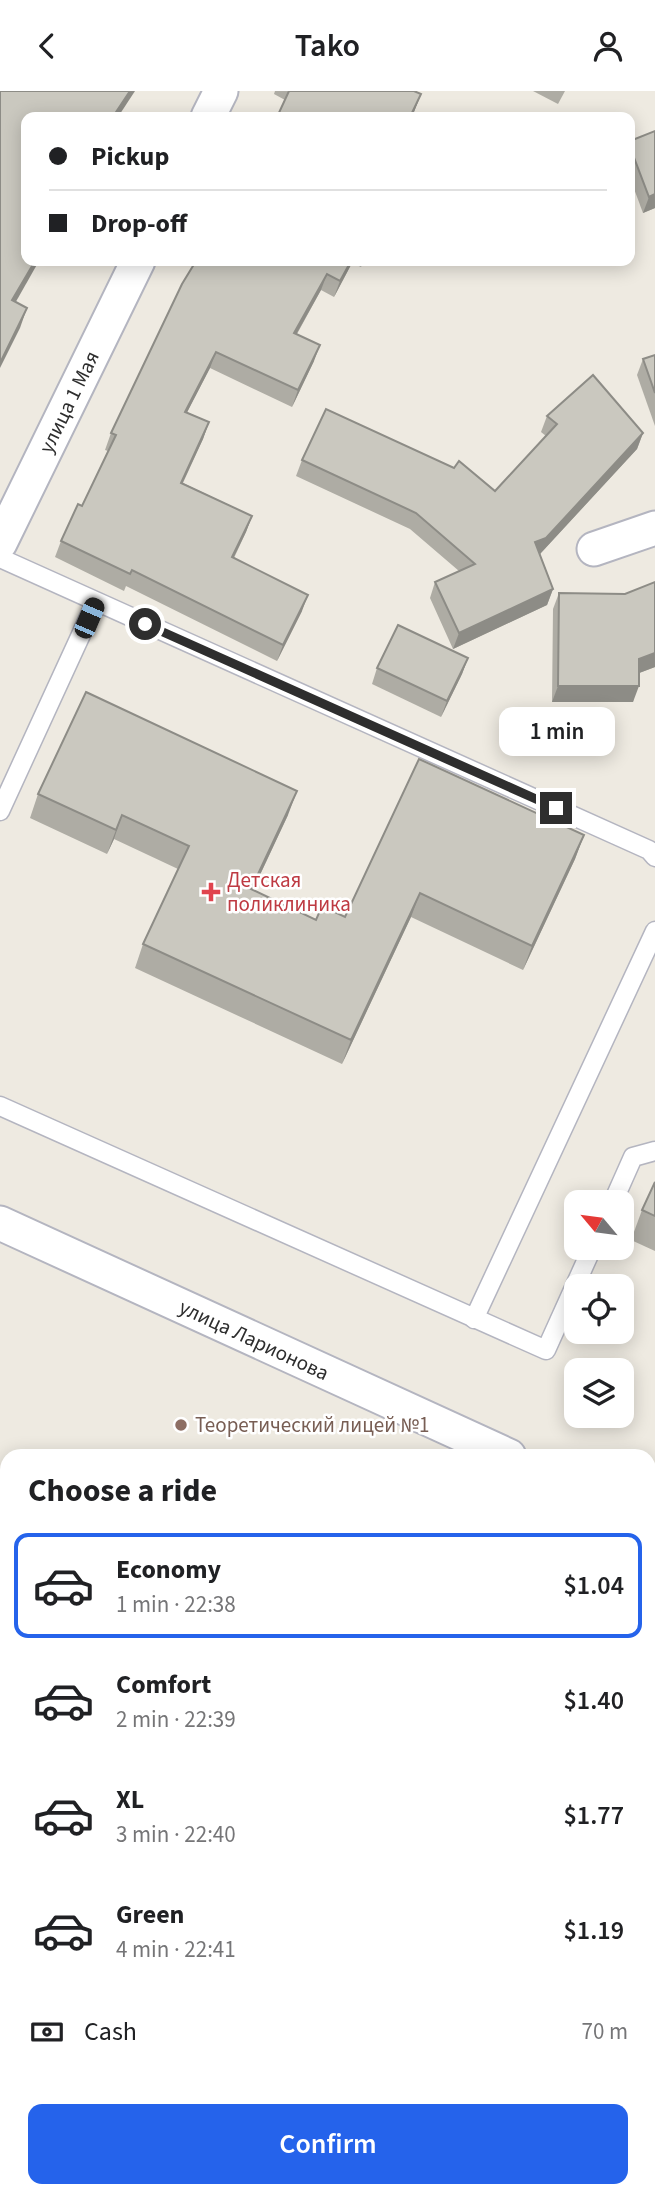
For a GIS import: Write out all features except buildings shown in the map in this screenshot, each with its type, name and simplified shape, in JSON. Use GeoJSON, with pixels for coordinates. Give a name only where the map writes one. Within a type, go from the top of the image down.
{"type":"FeatureCollection","features":[{"type":"Feature","properties":{"kind":"street"},"geometry":{"type":"LineString","coordinates":[[210,112],[221,91]]}},
{"type":"Feature","properties":{"kind":"street","name":"улица 1 Мая"},"geometry":{"type":"LineString","coordinates":[[0,543],[136,266]]}},
{"type":"Feature","properties":{"kind":"street"},"geometry":{"type":"LineString","coordinates":[[594,549],[655,528]]}},
{"type":"Feature","properties":{"kind":"street","name":"улица Ларионова"},"geometry":{"type":"LineString","coordinates":[[0,1223],[494,1449]]}},
{"type":"Feature","properties":{"kind":"lane"},"geometry":{"type":"LineString","coordinates":[[0,558],[649,850],[655,857]]}},
{"type":"Feature","properties":{"kind":"lane"},"geometry":{"type":"LineString","coordinates":[[1,806],[96,602]]}},
{"type":"Feature","properties":{"kind":"lane"},"geometry":{"type":"LineString","coordinates":[[474,1319],[655,931]]}},
{"type":"Feature","properties":{"kind":"lane"},"geometry":{"type":"LineString","coordinates":[[0,1106],[546,1350],[587,1260]]}},
{"type":"Feature","properties":{"kind":"lane"},"geometry":{"type":"LineString","coordinates":[[619,1190],[634,1157],[655,1151]]}},
{"type":"Feature","properties":{"kind":"place","name":"Детская поликлиника"},"geometry":{"type":"Point","coordinates":[211,892]}},
{"type":"Feature","properties":{"kind":"place","name":"Теоретический лицей №1"},"geometry":{"type":"Point","coordinates":[181,1425]}},
{"type":"Feature","properties":{"kind":"route"},"geometry":{"type":"LineString","coordinates":[[145,624],[556,808]]}}]}
